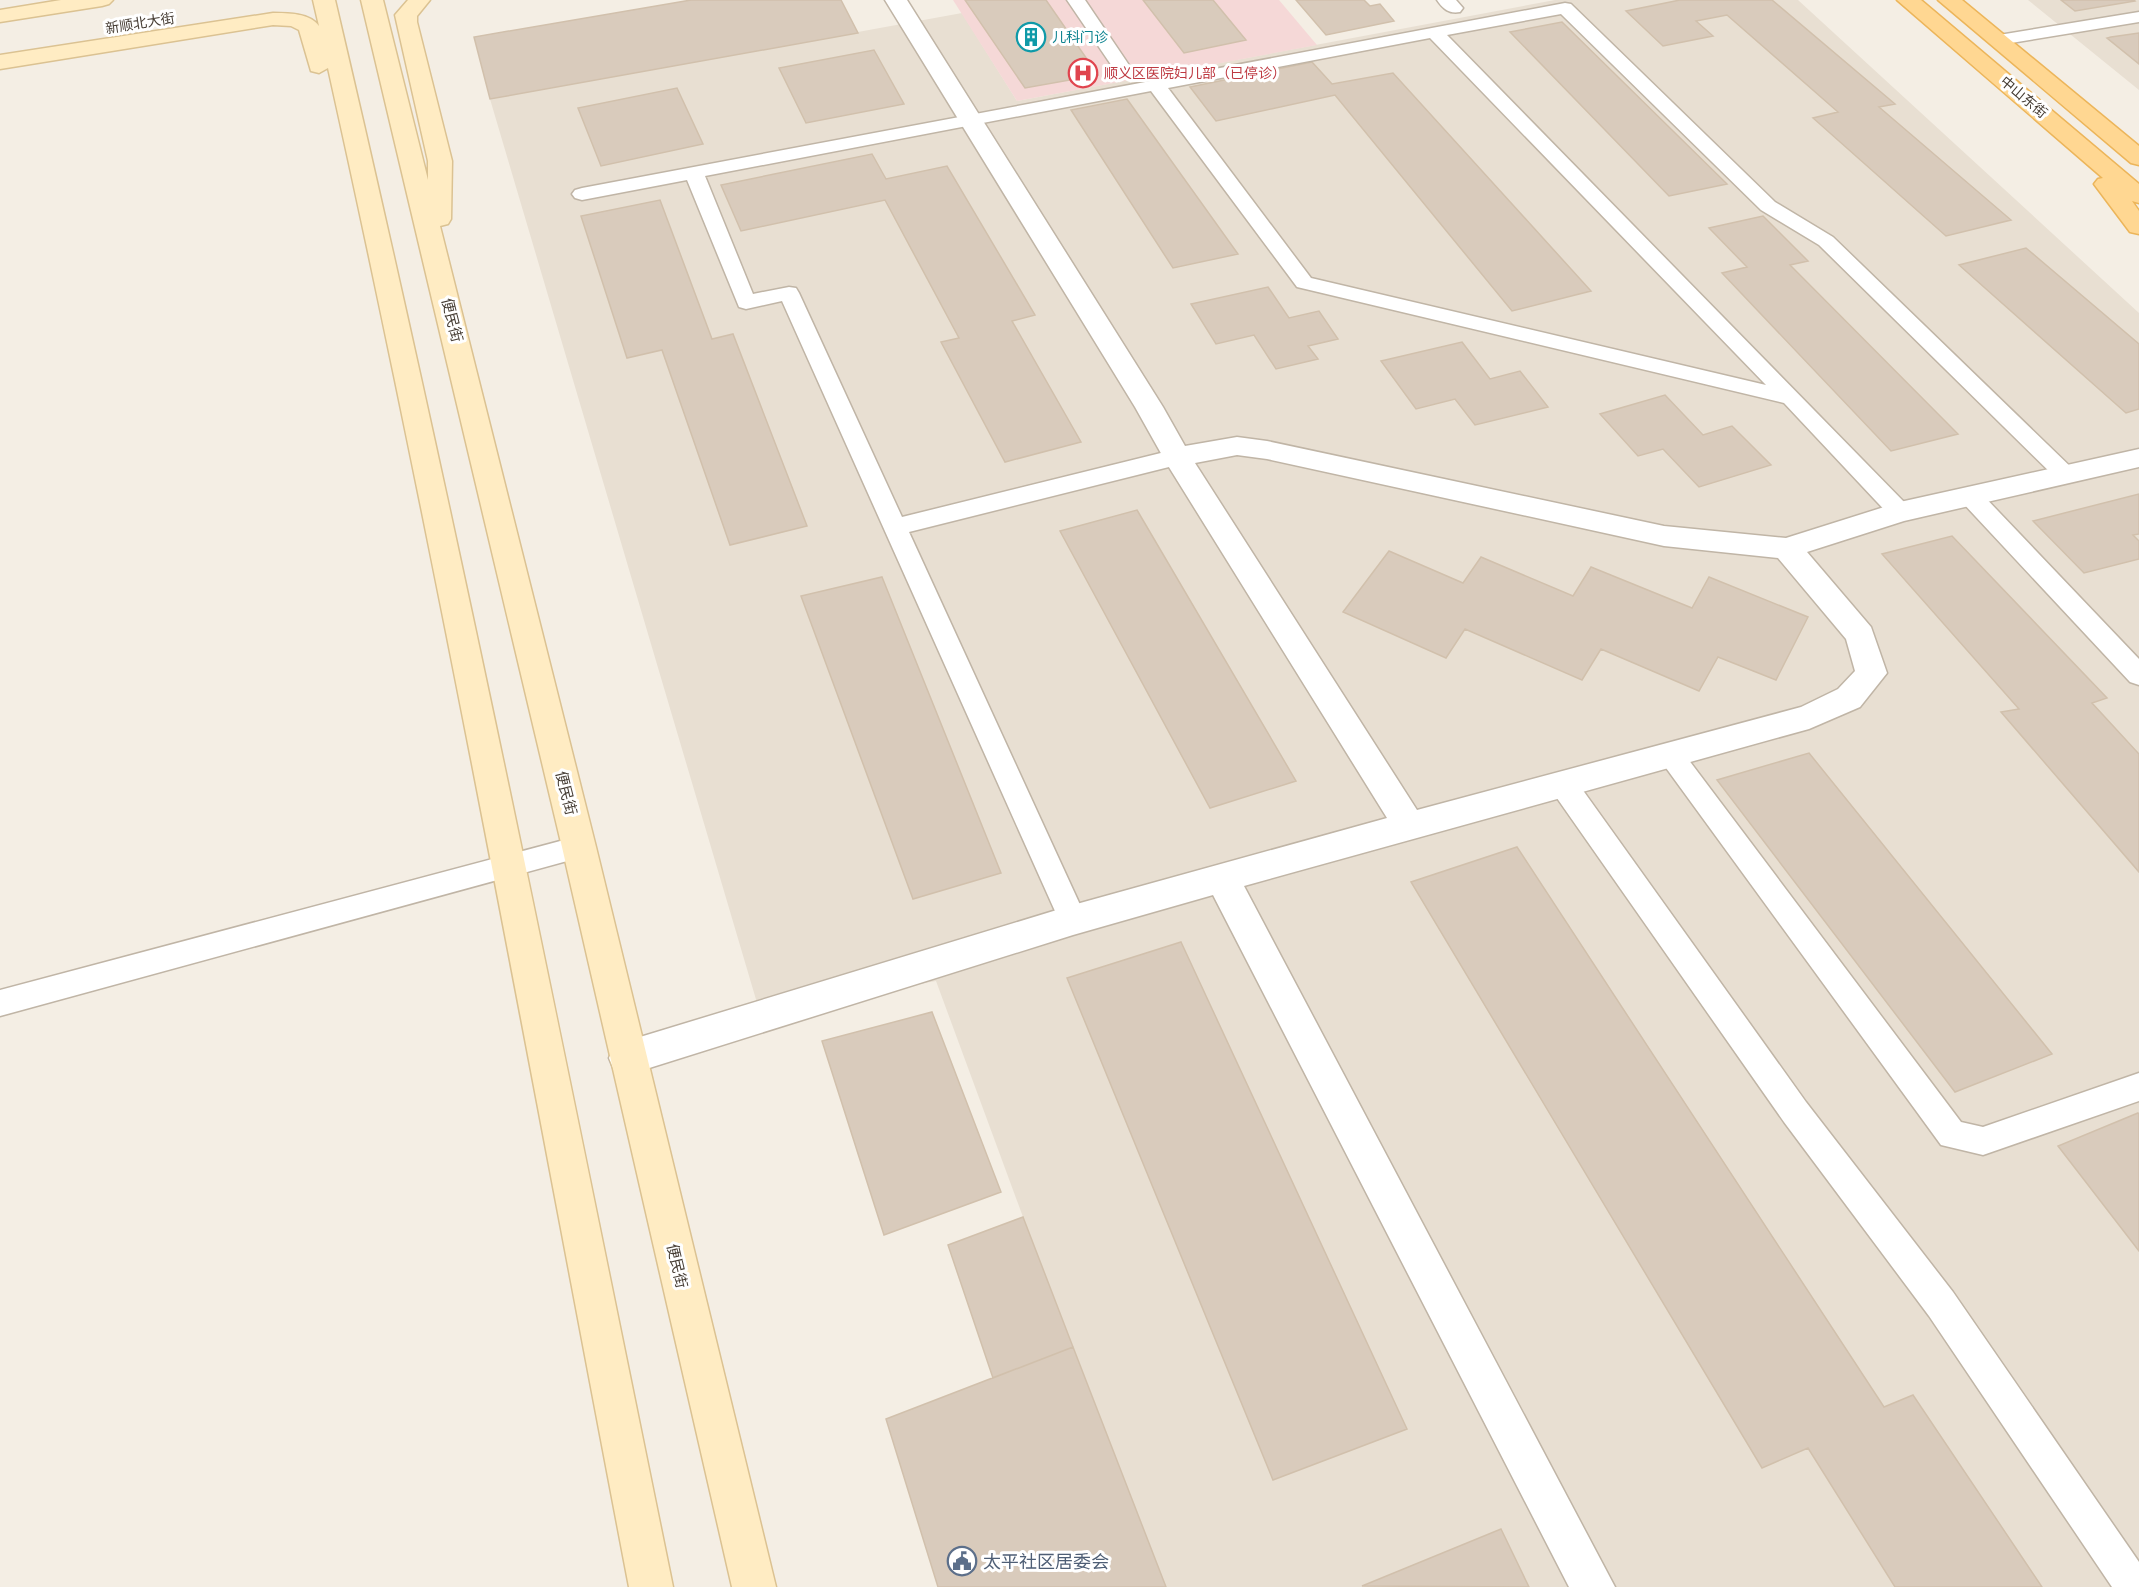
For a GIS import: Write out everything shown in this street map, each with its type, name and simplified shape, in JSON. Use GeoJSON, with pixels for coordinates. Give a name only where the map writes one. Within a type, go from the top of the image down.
{"type":"FeatureCollection","features":[{"type":"Feature","properties":{"kind":"main road","name":"中山东街"},"geometry":{"type":"LineString","coordinates":[[1908,0],[2139,196]]}},
{"type":"Feature","properties":{"kind":"main road","name":"中山东街"},"geometry":{"type":"LineString","coordinates":[[1949,0],[2139,158]]}},
{"type":"Feature","properties":{"kind":"main road"},"geometry":{"type":"LineString","coordinates":[[2073,139],[2139,227]]}},
{"type":"Feature","properties":{"kind":"street"},"geometry":{"type":"LineString","coordinates":[[0,9],[55,0]]}},
{"type":"Feature","properties":{"kind":"street","name":"新顺北大街"},"geometry":{"type":"LineString","coordinates":[[0,16],[102,0]]}},
{"type":"Feature","properties":{"kind":"street","name":"新顺北大街"},"geometry":{"type":"LineString","coordinates":[[0,46],[279,0]]}},
{"type":"Feature","properties":{"kind":"street"},"geometry":{"type":"LineString","coordinates":[[324,0],[381,250],[508,867],[651,1587]]}},
{"type":"Feature","properties":{"kind":"street","name":"便民街"},"geometry":{"type":"LineString","coordinates":[[372,0],[437,257],[754,1587]]}},
{"type":"Feature","properties":{"kind":"street"},"geometry":{"type":"LineString","coordinates":[[419,0],[406,15],[406,22],[440,161],[437,257]]}},
{"type":"Feature","properties":{"kind":"street"},"geometry":{"type":"LineString","coordinates":[[896,0],[1149,407],[1177,457],[1410,825],[1395,829]]}},
{"type":"Feature","properties":{"kind":"street"},"geometry":{"type":"LineString","coordinates":[[0,62],[273,19],[287,19],[300,21],[312,32],[327,108]]}},
{"type":"Feature","properties":{"kind":"street"},"geometry":{"type":"LineString","coordinates":[[348,198],[381,250]]}},
{"type":"Feature","properties":{"kind":"street"},"geometry":{"type":"LineString","coordinates":[[1177,457],[1237,446],[1267,450],[1664,536],[1787,548],[1900,513],[2065,473],[2139,458]]}},
{"type":"Feature","properties":{"kind":"street"},"geometry":{"type":"LineString","coordinates":[[627,1058],[1073,920],[1395,829],[1809,717],[1849,698],[1871,673],[1860,635],[1787,548]]}},
{"type":"Feature","properties":{"kind":"street"},"geometry":{"type":"LineString","coordinates":[[1221,878],[1593,1587]]}},
{"type":"Feature","properties":{"kind":"lane"},"geometry":{"type":"LineString","coordinates":[[1076,0],[1124,71]]}},
{"type":"Feature","properties":{"kind":"lane"},"geometry":{"type":"LineString","coordinates":[[582,194],[1565,8],[1768,206],[1826,241],[2065,473]]}},
{"type":"Feature","properties":{"kind":"lane"},"geometry":{"type":"LineString","coordinates":[[1999,40],[2139,17]]}},
{"type":"Feature","properties":{"kind":"lane"},"geometry":{"type":"LineString","coordinates":[[1434,32],[1792,398],[1900,513]]}},
{"type":"Feature","properties":{"kind":"lane"},"geometry":{"type":"LineString","coordinates":[[1156,85],[1304,283],[1792,398]]}},
{"type":"Feature","properties":{"kind":"lane"},"geometry":{"type":"LineString","coordinates":[[694,173],[746,302],[789,292],[1073,920]]}},
{"type":"Feature","properties":{"kind":"lane"},"geometry":{"type":"LineString","coordinates":[[894,527],[1177,457]]}},
{"type":"Feature","properties":{"kind":"lane"},"geometry":{"type":"LineString","coordinates":[[1970,496],[2139,675]]}},
{"type":"Feature","properties":{"kind":"lane"},"geometry":{"type":"LineString","coordinates":[[1670,754],[1952,1135],[1983,1141],[2139,1087]]}},
{"type":"Feature","properties":{"kind":"lane"},"geometry":{"type":"LineString","coordinates":[[1562,783],[1795,1112],[1941,1304],[2134,1587]]}},
{"type":"Feature","properties":{"kind":"lane"},"geometry":{"type":"LineString","coordinates":[[0,1003],[579,847]]}},
{"type":"Feature","properties":{"kind":"shaded area","name":"顺义区医院妇儿部（已停诊）"},"geometry":{"type":"Polygon","coordinates":[[[953,0],[1279,0],[1317,45],[1017,101],[953,0]]]}},
{"type":"Feature","properties":{"kind":"shaded area"},"geometry":{"type":"Polygon","coordinates":[[[1555,0],[1798,0],[2139,313],[2139,1587],[1166,1587],[1023,1217],[936,981],[760,1013],[490,99],[962,13],[1017,101],[1555,0]]]}},
{"type":"Feature","properties":{"kind":"shaded area"},"geometry":{"type":"Polygon","coordinates":[[[2028,0],[2139,0],[2139,90],[2028,0]]]}},
{"type":"Feature","properties":{"kind":"building"},"geometry":{"type":"Polygon","coordinates":[[[691,0],[841,0],[858,33],[490,99],[474,37],[691,0]]]}},
{"type":"Feature","properties":{"kind":"building","name":"儿科门诊"},"geometry":{"type":"Polygon","coordinates":[[[965,0],[1046,0],[1098,75],[1025,88],[965,0]]]}},
{"type":"Feature","properties":{"kind":"building"},"geometry":{"type":"Polygon","coordinates":[[[1143,0],[1213,0],[1246,40],[1184,53],[1143,0]]]}},
{"type":"Feature","properties":{"kind":"building"},"geometry":{"type":"Polygon","coordinates":[[[1296,0],[1364,0],[1370,6],[1380,4],[1394,21],[1326,35],[1296,0]]]}},
{"type":"Feature","properties":{"kind":"building"},"geometry":{"type":"Polygon","coordinates":[[[1680,0],[1772,0],[1895,104],[1879,107],[2011,220],[1946,236],[1813,118],[1838,112],[1727,15],[1696,21],[1713,36],[1663,46],[1626,11],[1680,0]]]}},
{"type":"Feature","properties":{"kind":"building"},"geometry":{"type":"Polygon","coordinates":[[[2061,0],[2134,0],[2135,1],[2075,11],[2061,0]]]}},
{"type":"Feature","properties":{"kind":"building"},"geometry":{"type":"Polygon","coordinates":[[[1562,22],[1727,184],[1669,196],[1510,32],[1562,22]]]}},
{"type":"Feature","properties":{"kind":"building"},"geometry":{"type":"Polygon","coordinates":[[[2139,33],[2139,64],[2107,38],[2111,37],[2139,33]]]}},
{"type":"Feature","properties":{"kind":"building"},"geometry":{"type":"Polygon","coordinates":[[[874,50],[904,104],[806,123],[779,68],[874,50]]]}},
{"type":"Feature","properties":{"kind":"building"},"geometry":{"type":"Polygon","coordinates":[[[1312,62],[1332,84],[1393,73],[1591,291],[1512,311],[1335,95],[1216,121],[1190,87],[1312,62]]]}},
{"type":"Feature","properties":{"kind":"building"},"geometry":{"type":"Polygon","coordinates":[[[677,88],[703,144],[601,166],[578,108],[677,88]]]}},
{"type":"Feature","properties":{"kind":"building"},"geometry":{"type":"Polygon","coordinates":[[[1127,99],[1238,254],[1173,268],[1071,110],[1127,99]]]}},
{"type":"Feature","properties":{"kind":"building"},"geometry":{"type":"Polygon","coordinates":[[[872,154],[886,179],[947,166],[1035,315],[1012,321],[1081,442],[1005,462],[941,342],[959,338],[885,200],[741,231],[721,185],[872,154]]]}},
{"type":"Feature","properties":{"kind":"building"},"geometry":{"type":"Polygon","coordinates":[[[660,200],[712,339],[733,334],[807,526],[730,545],[662,350],[627,358],[581,216],[660,200]]]}},
{"type":"Feature","properties":{"kind":"building"},"geometry":{"type":"Polygon","coordinates":[[[1763,216],[1808,261],[1790,265],[1958,434],[1891,451],[1722,273],[1747,267],[1709,228],[1763,216]]]}},
{"type":"Feature","properties":{"kind":"building"},"geometry":{"type":"Polygon","coordinates":[[[2026,248],[2139,344],[2139,409],[2126,413],[1959,265],[2026,248]]]}},
{"type":"Feature","properties":{"kind":"building"},"geometry":{"type":"Polygon","coordinates":[[[1268,287],[1289,318],[1319,311],[1338,339],[1308,346],[1318,359],[1276,369],[1254,335],[1216,344],[1191,304],[1268,287]]]}},
{"type":"Feature","properties":{"kind":"building"},"geometry":{"type":"Polygon","coordinates":[[[1462,342],[1490,379],[1520,371],[1548,407],[1475,425],[1455,399],[1416,409],[1381,361],[1462,342]]]}},
{"type":"Feature","properties":{"kind":"building"},"geometry":{"type":"Polygon","coordinates":[[[1665,395],[1703,435],[1732,426],[1771,465],[1699,487],[1663,449],[1638,456],[1600,414],[1665,395]]]}},
{"type":"Feature","properties":{"kind":"building"},"geometry":{"type":"Polygon","coordinates":[[[2139,494],[2139,534],[2133,535],[2139,541],[2139,559],[2084,573],[2033,521],[2139,494]]]}},
{"type":"Feature","properties":{"kind":"building"},"geometry":{"type":"Polygon","coordinates":[[[1137,510],[1296,781],[1210,808],[1060,531],[1137,510]]]}},
{"type":"Feature","properties":{"kind":"building"},"geometry":{"type":"Polygon","coordinates":[[[1952,536],[2107,698],[2092,703],[2139,754],[2139,872],[2001,712],[2019,709],[1882,554],[1952,536]]]}},
{"type":"Feature","properties":{"kind":"building"},"geometry":{"type":"Polygon","coordinates":[[[1389,551],[1463,583],[1481,557],[1573,596],[1591,567],[1692,608],[1709,577],[1808,617],[1776,680],[1718,657],[1699,691],[1601,649],[1582,680],[1465,629],[1446,658],[1343,612],[1389,551]]]}},
{"type":"Feature","properties":{"kind":"building"},"geometry":{"type":"Polygon","coordinates":[[[882,577],[1001,873],[913,899],[801,596],[882,577]]]}},
{"type":"Feature","properties":{"kind":"building"},"geometry":{"type":"Polygon","coordinates":[[[1809,753],[2052,1054],[1955,1092],[1717,780],[1809,753]]]}},
{"type":"Feature","properties":{"kind":"building"},"geometry":{"type":"Polygon","coordinates":[[[1517,847],[1884,1407],[1913,1395],[2042,1587],[1895,1587],[1808,1448],[1762,1468],[1411,882],[1517,847]]]}},
{"type":"Feature","properties":{"kind":"building"},"geometry":{"type":"Polygon","coordinates":[[[1181,942],[1407,1429],[1273,1480],[1067,978],[1181,942]]]}},
{"type":"Feature","properties":{"kind":"building"},"geometry":{"type":"Polygon","coordinates":[[[932,1012],[1001,1192],[884,1235],[822,1041],[932,1012]]]}},
{"type":"Feature","properties":{"kind":"building"},"geometry":{"type":"Polygon","coordinates":[[[2139,1114],[2139,1251],[2058,1146],[2139,1114]]]}},
{"type":"Feature","properties":{"kind":"building"},"geometry":{"type":"Polygon","coordinates":[[[1023,1217],[1073,1347],[993,1378],[948,1245],[1023,1217]]]}},
{"type":"Feature","properties":{"kind":"building"},"geometry":{"type":"Polygon","coordinates":[[[1073,1347],[1166,1587],[938,1587],[886,1419],[1073,1347]]]}},
{"type":"Feature","properties":{"kind":"building"},"geometry":{"type":"Polygon","coordinates":[[[1501,1529],[1529,1587],[1362,1586],[1501,1529]]]}},
{"type":"Feature","properties":{"kind":"place","name":"儿科门诊"},"geometry":{"type":"Point","coordinates":[1031,37]}},
{"type":"Feature","properties":{"kind":"place","name":"顺义区医院妇儿部（已停诊）"},"geometry":{"type":"Point","coordinates":[1083,73]}},
{"type":"Feature","properties":{"kind":"place","name":"太平社区居委会"},"geometry":{"type":"Point","coordinates":[962,1561]}}]}
